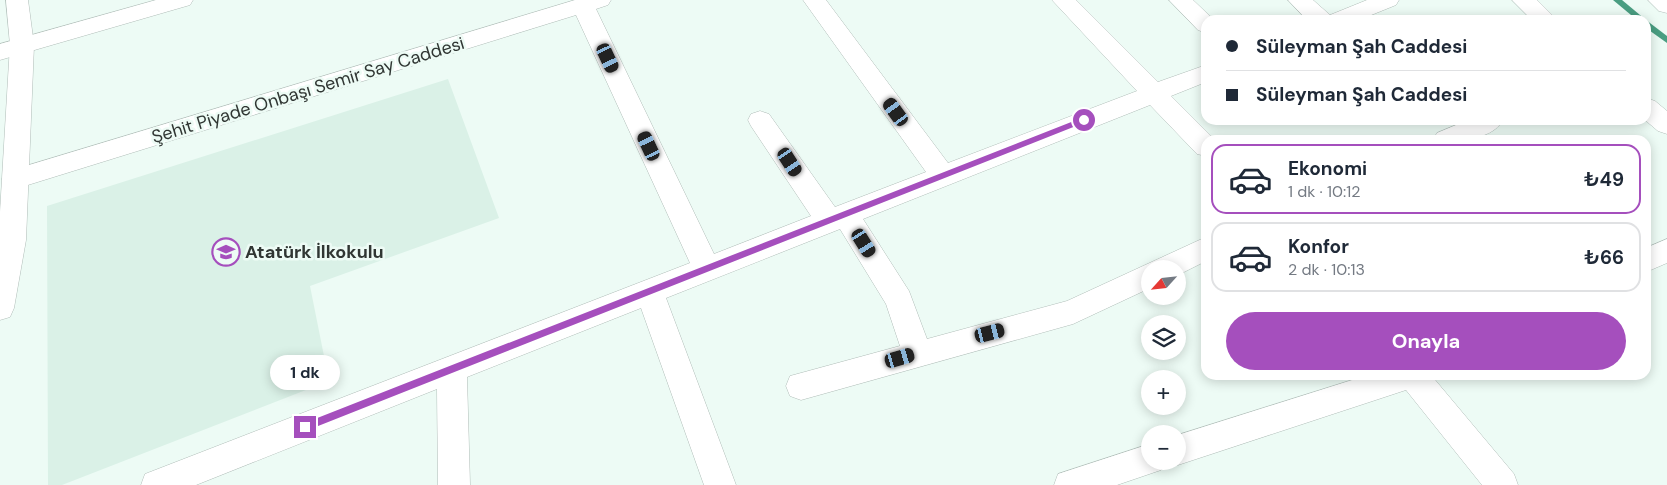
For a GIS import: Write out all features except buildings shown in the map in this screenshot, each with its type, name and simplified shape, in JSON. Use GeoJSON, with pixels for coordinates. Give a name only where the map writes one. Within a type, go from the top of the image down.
{"type":"FeatureCollection","features":[{"type":"Feature","properties":{"kind":"street"},"geometry":{"type":"LineString","coordinates":[[2,292],[12,240],[15,179],[11,48],[17,0]]}},
{"type":"Feature","properties":{"kind":"street"},"geometry":{"type":"LineString","coordinates":[[11,48],[182,0]]}},
{"type":"Feature","properties":{"kind":"street"},"geometry":{"type":"LineString","coordinates":[[814,0],[943,176]]}},
{"type":"Feature","properties":{"kind":"street"},"geometry":{"type":"LineString","coordinates":[[1063,0],[1201,142]]}},
{"type":"Feature","properties":{"kind":"street"},"geometry":{"type":"LineString","coordinates":[[1180,0],[1201,20]]}},
{"type":"Feature","properties":{"kind":"street"},"geometry":{"type":"LineString","coordinates":[[1299,0],[1316,15]]}},
{"type":"Feature","properties":{"kind":"street"},"geometry":{"type":"LineString","coordinates":[[1350,15],[1388,0]]}},
{"type":"Feature","properties":{"kind":"street"},"geometry":{"type":"LineString","coordinates":[[1523,0],[1540,15]]}},
{"type":"Feature","properties":{"kind":"street"},"geometry":{"type":"LineString","coordinates":[[1659,0],[1667,6]]}},
{"type":"Feature","properties":{"kind":"street"},"geometry":{"type":"LineString","coordinates":[[591,3],[707,269]]}},
{"type":"Feature","properties":{"kind":"street","name":"Şehit Piyade Onbaşı Semir Say Caddesi"},"geometry":{"type":"LineString","coordinates":[[15,179],[591,3]]}},
{"type":"Feature","properties":{"kind":"street"},"geometry":{"type":"LineString","coordinates":[[157,485],[1201,75]]}},
{"type":"Feature","properties":{"kind":"street"},"geometry":{"type":"LineString","coordinates":[[1651,111],[1667,125]]}},
{"type":"Feature","properties":{"kind":"street"},"geometry":{"type":"LineString","coordinates":[[760,120],[838,218],[899,300],[917,353]]}},
{"type":"Feature","properties":{"kind":"street"},"geometry":{"type":"LineString","coordinates":[[1457,135],[1480,125]]}},
{"type":"Feature","properties":{"kind":"street"},"geometry":{"type":"LineString","coordinates":[[1181,260],[1201,250]]}},
{"type":"Feature","properties":{"kind":"street"},"geometry":{"type":"LineString","coordinates":[[1651,258],[1667,250]]}},
{"type":"Feature","properties":{"kind":"street"},"geometry":{"type":"LineString","coordinates":[[801,386],[1072,312],[1141,279]]}},
{"type":"Feature","properties":{"kind":"street"},"geometry":{"type":"LineString","coordinates":[[650,292],[720,485]]}},
{"type":"Feature","properties":{"kind":"street"},"geometry":{"type":"LineString","coordinates":[[452,370],[454,485]]}},
{"type":"Feature","properties":{"kind":"street"},"geometry":{"type":"LineString","coordinates":[[1186,447],[1396,380]]}},
{"type":"Feature","properties":{"kind":"street"},"geometry":{"type":"LineString","coordinates":[[1416,380],[1502,485]]}},
{"type":"Feature","properties":{"kind":"street"},"geometry":{"type":"LineString","coordinates":[[1070,485],[1141,462]]}},
{"type":"Feature","properties":{"kind":"shaded area","name":"Atatürk İlkokulu"},"geometry":{"type":"Polygon","coordinates":[[[448,79],[499,218],[310,286],[329,381],[62,485],[48,485],[47,206],[448,79]]]}},
{"type":"Feature","properties":{"kind":"waterway"},"geometry":{"type":"LineString","coordinates":[[1617,0],[1636,15]]}},
{"type":"Feature","properties":{"kind":"waterway"},"geometry":{"type":"LineString","coordinates":[[1651,27],[1667,40]]}},
{"type":"Feature","properties":{"kind":"place","name":"Atatürk İlkokulu"},"geometry":{"type":"Point","coordinates":[226,252]}},
{"type":"Feature","properties":{"kind":"route"},"geometry":{"type":"LineString","coordinates":[[305,427],[830,222],[1084,120]]}}]}
